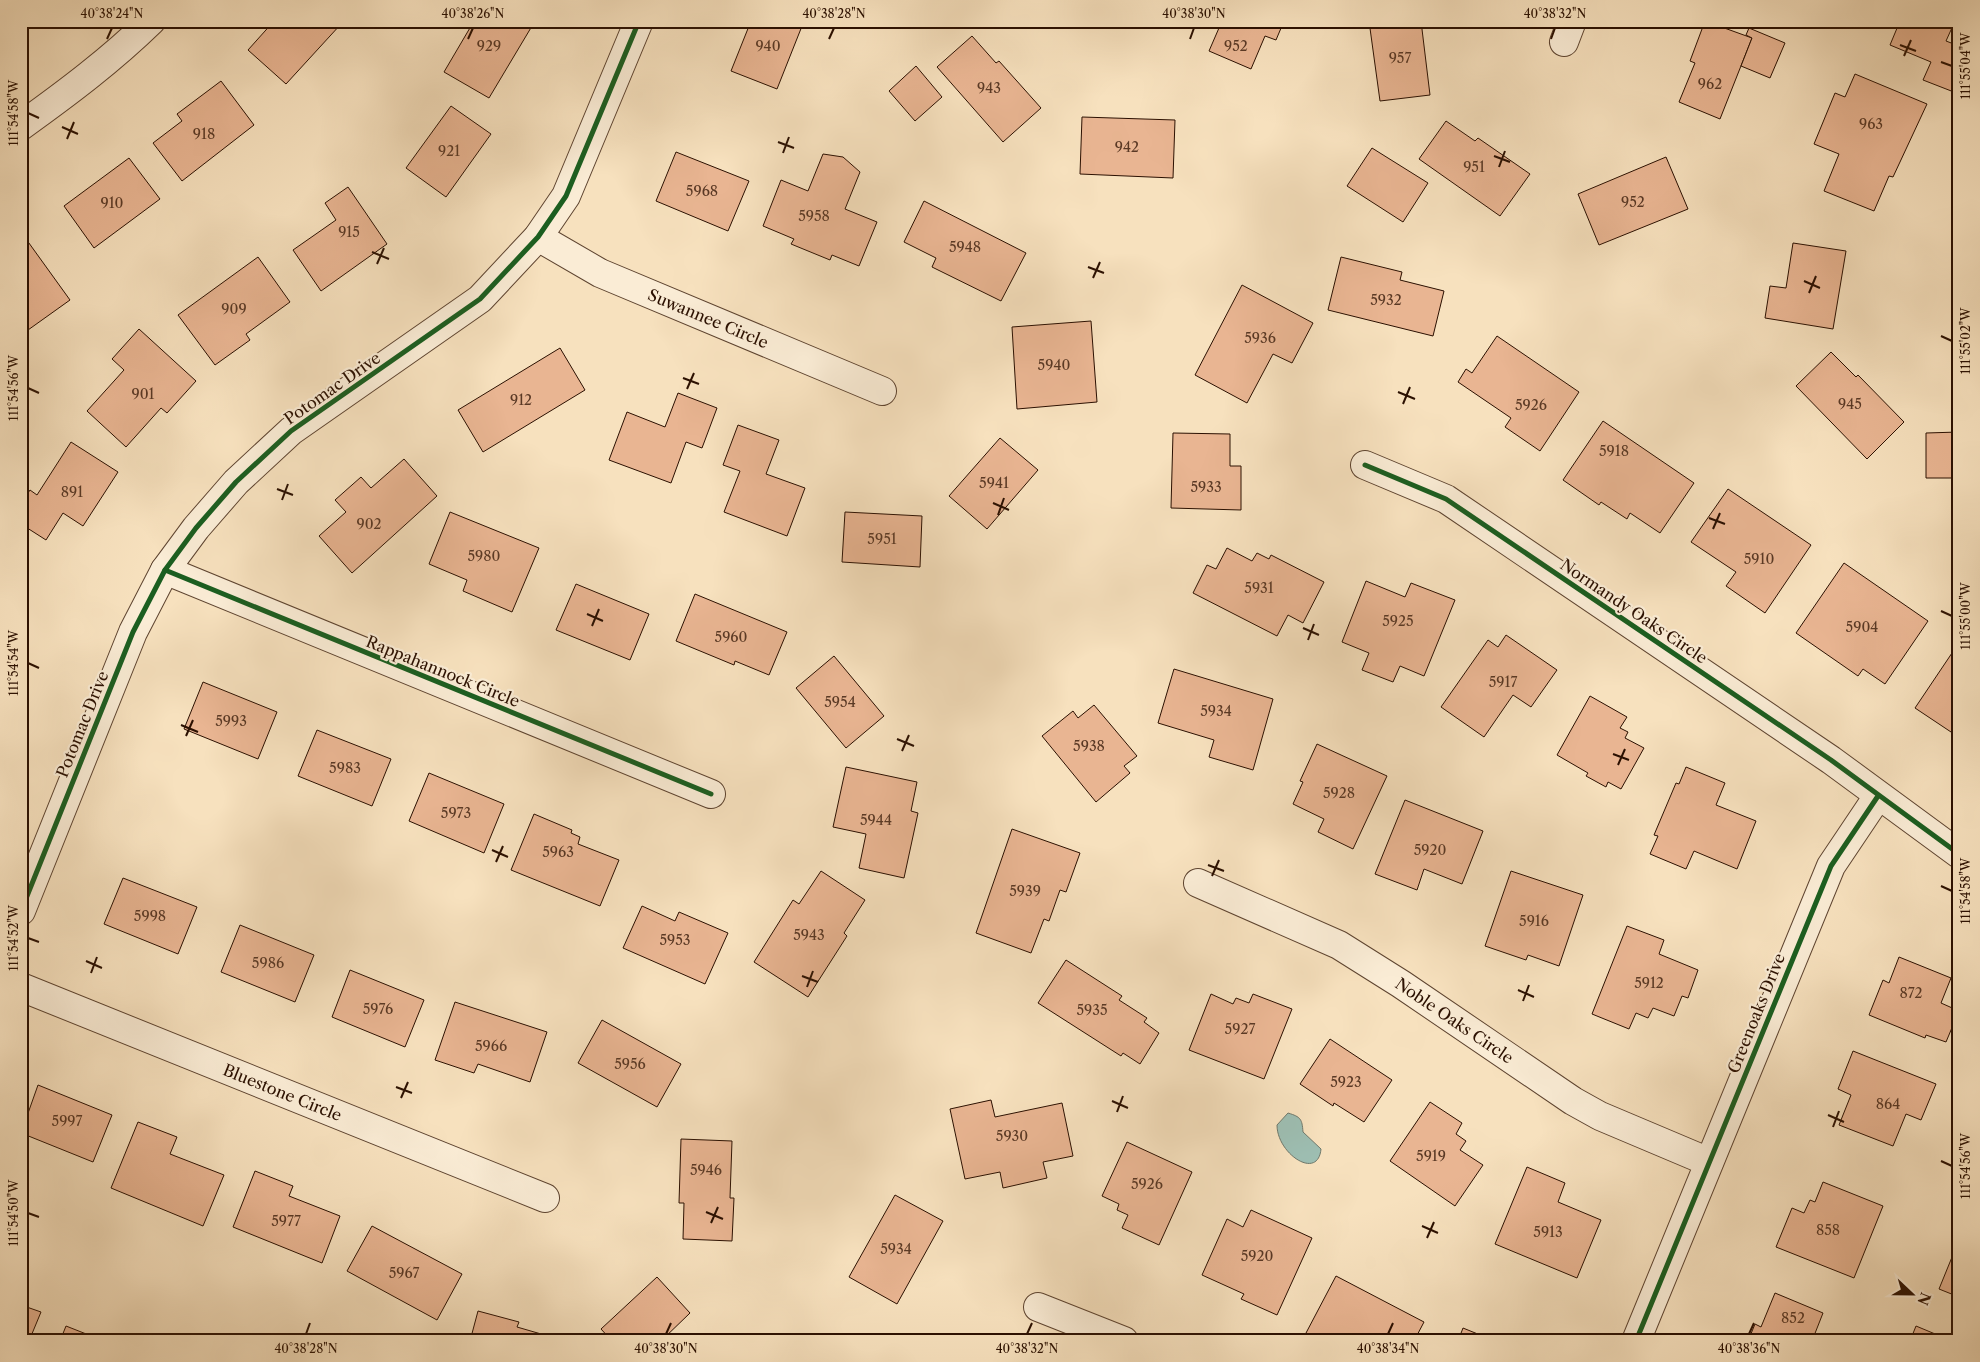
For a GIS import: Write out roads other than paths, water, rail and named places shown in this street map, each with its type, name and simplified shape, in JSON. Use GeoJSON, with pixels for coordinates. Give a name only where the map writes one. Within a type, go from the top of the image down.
{"type":"FeatureCollection","features":[{"type":"Feature","properties":{"kind":"street"},"geometry":{"type":"LineString","coordinates":[[21,126],[70,91],[129,43],[151,21]]}},
{"type":"Feature","properties":{"kind":"street","name":"Potomac Drive"},"geometry":{"type":"LineString","coordinates":[[22,908],[133,632],[166,570],[196,528],[236,482],[291,431],[480,299],[538,237],[566,196],[639,21]]}},
{"type":"Feature","properties":{"kind":"street","name":"Suwannee Circle"},"geometry":{"type":"LineString","coordinates":[[538,237],[600,273],[882,391]]}},
{"type":"Feature","properties":{"kind":"street","name":"Normandy Oaks Circle"},"geometry":{"type":"LineString","coordinates":[[1365,465],[1446,499],[1822,754],[1878,796]]}},
{"type":"Feature","properties":{"kind":"street","name":"Rappahannock Circle"},"geometry":{"type":"LineString","coordinates":[[166,570],[711,794]]}},
{"type":"Feature","properties":{"kind":"street"},"geometry":{"type":"LineString","coordinates":[[1878,796],[1959,854]]}},
{"type":"Feature","properties":{"kind":"street","name":"Greenoaks Drive"},"geometry":{"type":"LineString","coordinates":[[1636,1341],[1831,866],[1878,796]]}},
{"type":"Feature","properties":{"kind":"street","name":"Noble Oaks Circle"},"geometry":{"type":"LineString","coordinates":[[1198,883],[1339,945],[1401,984],[1573,1101],[1600,1116],[1709,1162]]}},
{"type":"Feature","properties":{"kind":"street","name":"Bluestone Circle"},"geometry":{"type":"LineString","coordinates":[[21,987],[545,1198]]}},
{"type":"Feature","properties":{"kind":"street"},"geometry":{"type":"LineString","coordinates":[[1038,1307],[1124,1341]]}},
{"type":"Feature","properties":{"kind":"water"},"geometry":{"type":"Polygon","coordinates":[[[1288,1113],[1300,1119],[1303,1132],[1321,1149],[1318,1158],[1313,1163],[1298,1160],[1283,1145],[1277,1125],[1288,1113]]]}}]}
